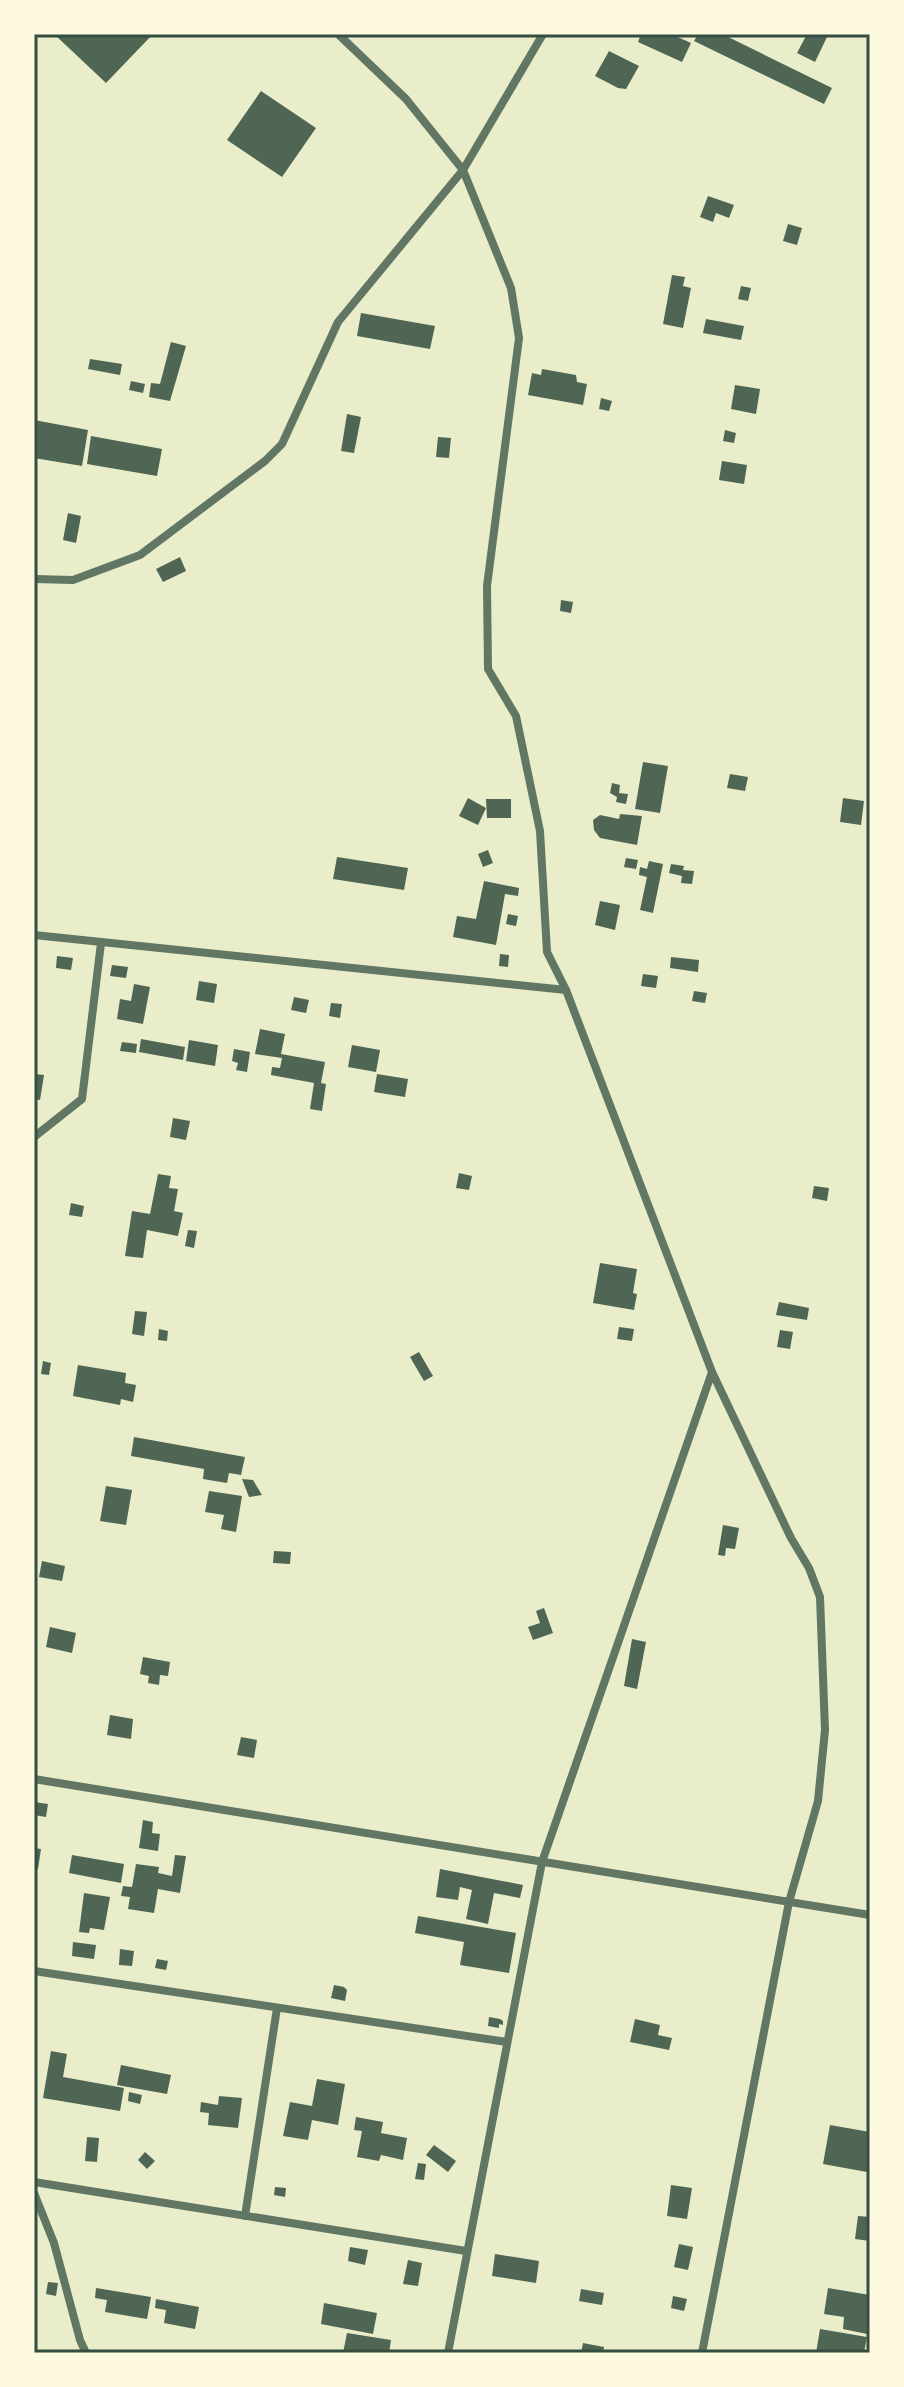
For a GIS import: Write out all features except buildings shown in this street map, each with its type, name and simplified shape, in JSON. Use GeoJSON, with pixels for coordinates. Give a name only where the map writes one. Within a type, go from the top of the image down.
{"type":"FeatureCollection","features":[{"type":"Feature","properties":{"kind":"street"},"geometry":{"type":"LineString","coordinates":[[338,34],[406,99],[463,170],[511,288],[519,338],[487,586],[488,669],[516,716],[519,728],[540,831],[547,952],[566,990],[712,1372],[791,1538],[809,1568],[820,1597],[825,1730],[818,1801],[789,1902],[702,2353]]}},
{"type":"Feature","properties":{"kind":"street"},"geometry":{"type":"LineString","coordinates":[[34,579],[73,580],[140,555],[265,461],[282,444],[338,322],[463,170],[543,34]]}},
{"type":"Feature","properties":{"kind":"street"},"geometry":{"type":"LineString","coordinates":[[34,935],[566,990]]}},
{"type":"Feature","properties":{"kind":"street"},"geometry":{"type":"LineString","coordinates":[[34,1137],[38,1129],[82,1099],[101,943]]}},
{"type":"Feature","properties":{"kind":"street"},"geometry":{"type":"LineString","coordinates":[[448,2353],[542,1862],[712,1372]]}},
{"type":"Feature","properties":{"kind":"street"},"geometry":{"type":"LineString","coordinates":[[34,1779],[870,1915]]}},
{"type":"Feature","properties":{"kind":"street"},"geometry":{"type":"LineString","coordinates":[[34,1971],[507,2042]]}},
{"type":"Feature","properties":{"kind":"street"},"geometry":{"type":"LineString","coordinates":[[245,2216],[277,2008]]}},
{"type":"Feature","properties":{"kind":"street"},"geometry":{"type":"LineString","coordinates":[[34,2182],[466,2251]]}},
{"type":"Feature","properties":{"kind":"street"},"geometry":{"type":"LineString","coordinates":[[34,2193],[54,2243],[86,2353]]}}]}
